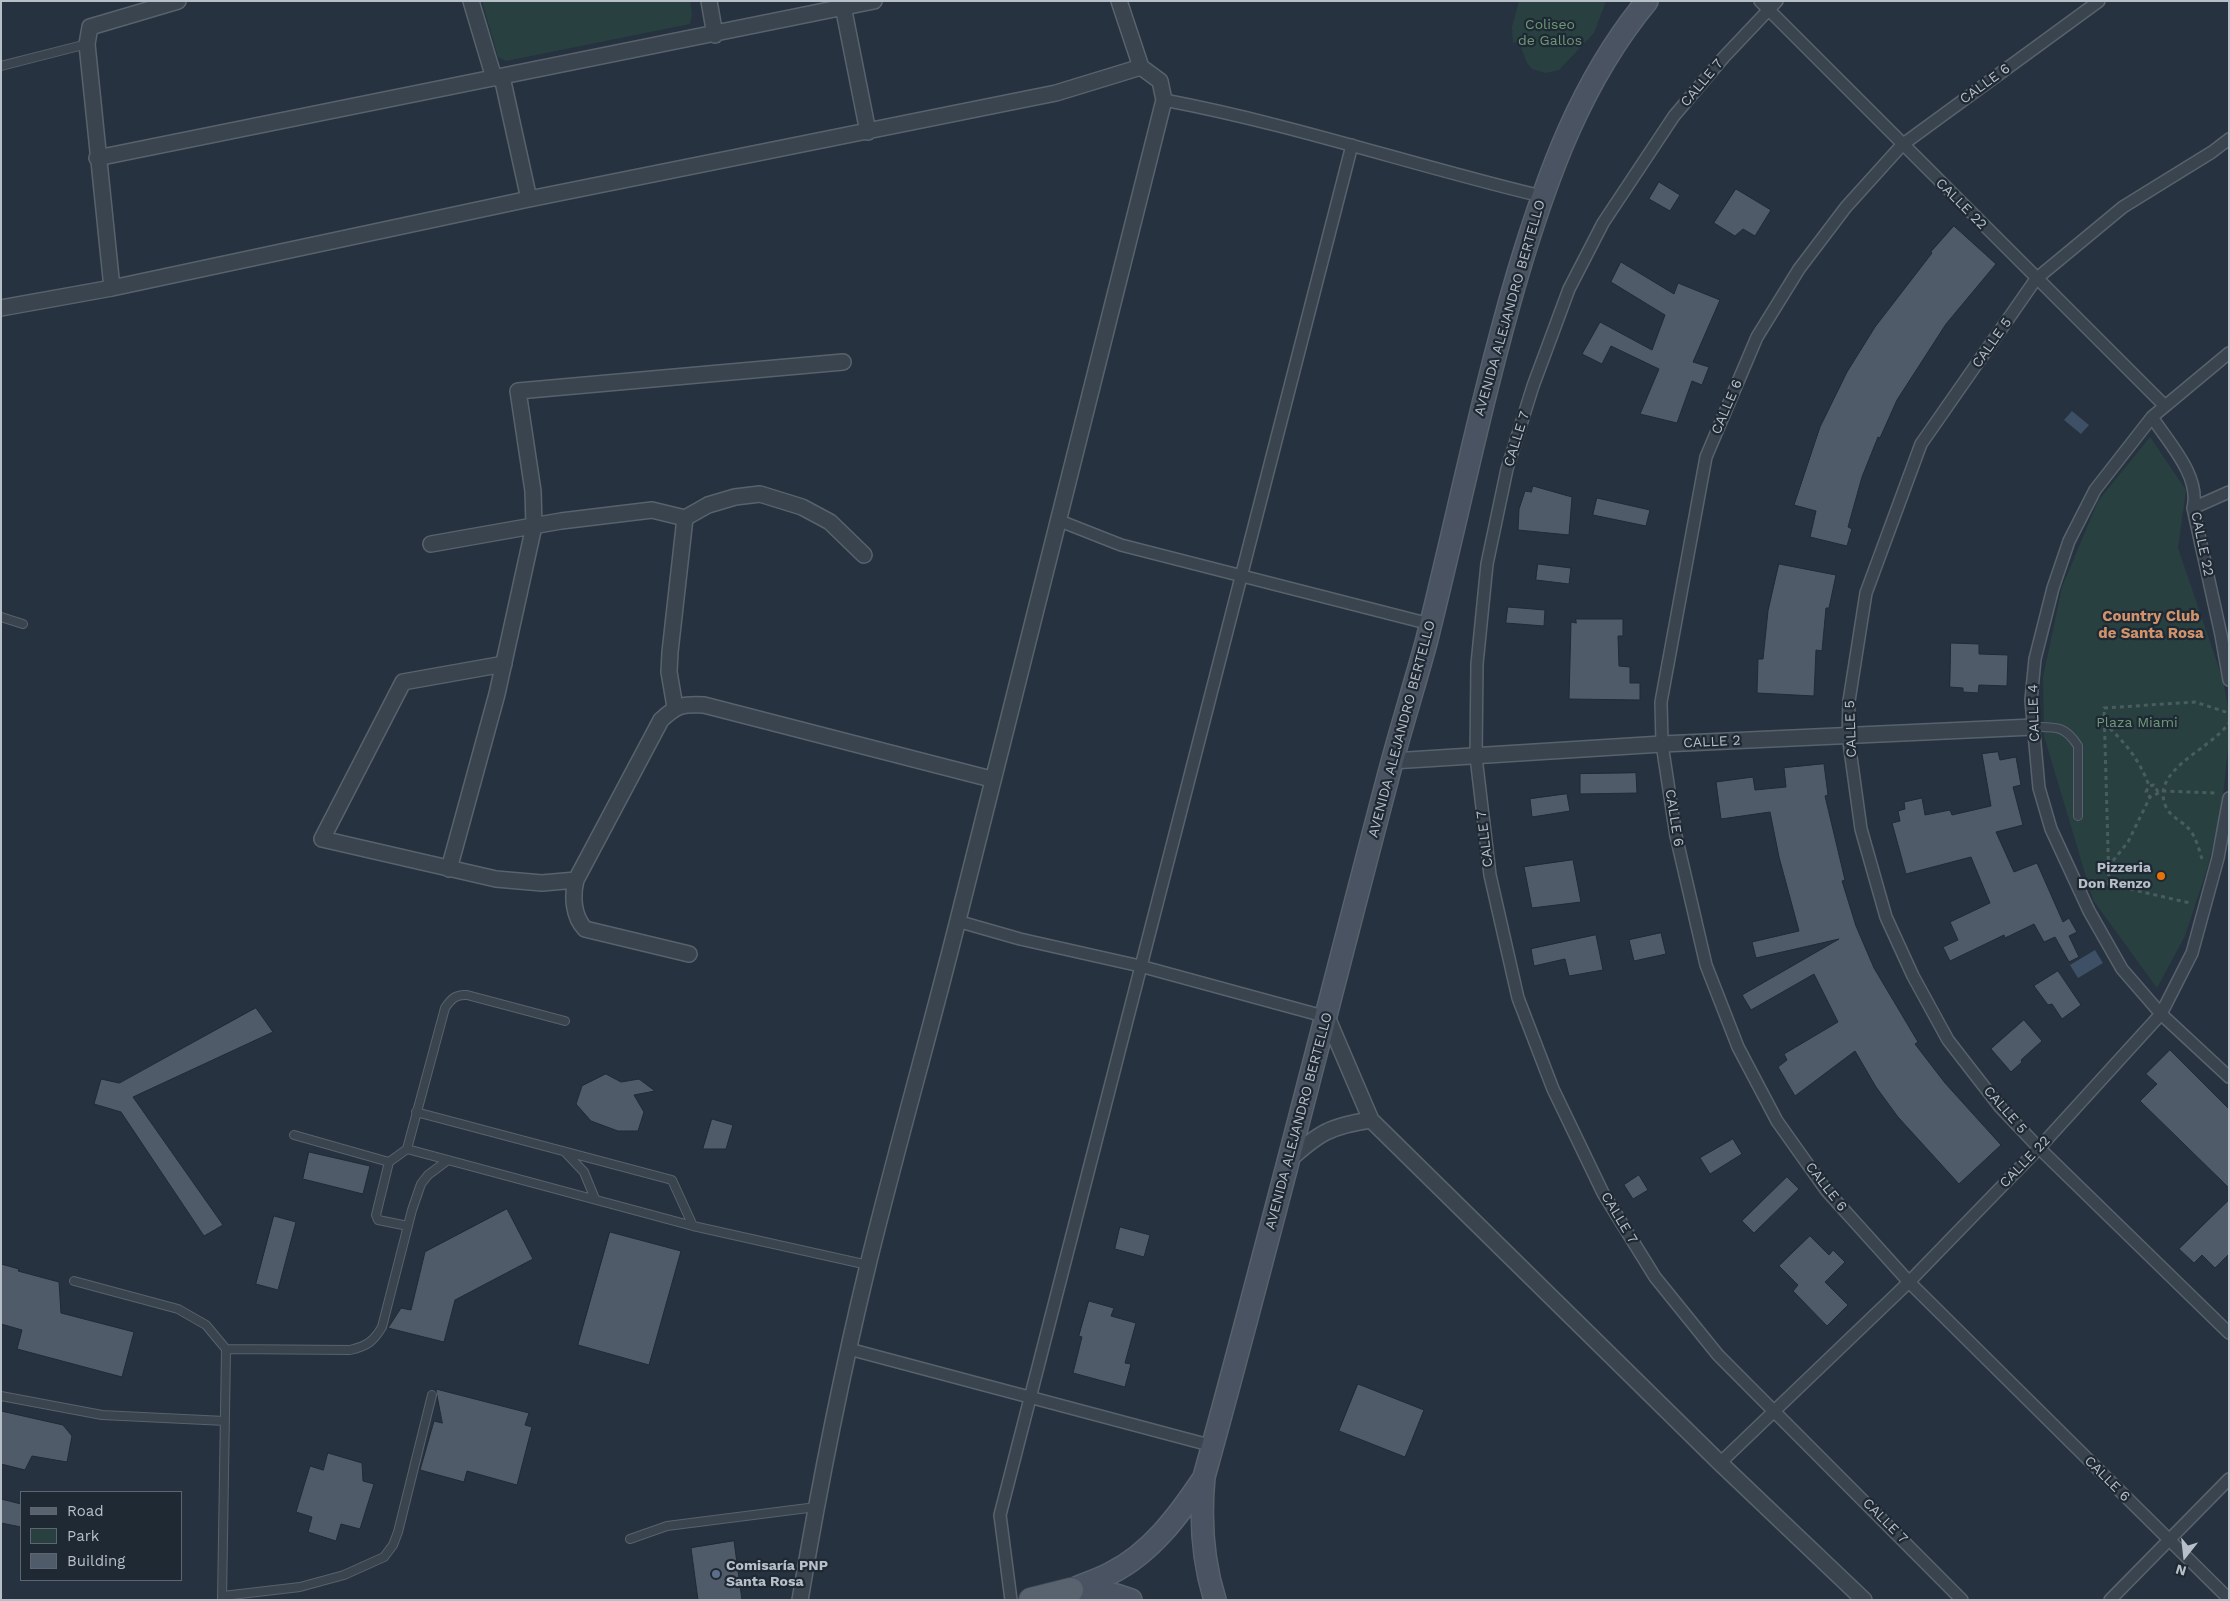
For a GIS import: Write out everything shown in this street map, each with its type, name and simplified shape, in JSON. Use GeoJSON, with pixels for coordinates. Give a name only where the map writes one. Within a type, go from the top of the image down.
{"type":"FeatureCollection","features":[{"type":"Feature","properties":{"kind":"main road","name":"AVENIDA ALEJANDRO BERTELLO"},"geometry":{"type":"LineString","coordinates":[[1215,1600],[1208,1580],[1202,1546],[1201,1511],[1204,1477],[1327,1017],[1392,761],[1430,624],[1498,340],[1541,196],[1560,147],[1598,72],[1647,1]]}},
{"type":"Feature","properties":{"kind":"main road","name":"AVENIDA ALEJANDRO BERTELLO"},"geometry":{"type":"LineString","coordinates":[[1031,1600],[1071,1590],[1112,1573],[1150,1546],[1181,1512],[1204,1477]]}},
{"type":"Feature","properties":{"kind":"main road","name":"AVENIDA ALEJANDRO BERTELLO"},"geometry":{"type":"LineString","coordinates":[[1071,1590],[1116,1595],[1131,1600]]}},
{"type":"Feature","properties":{"kind":"street"},"geometry":{"type":"LineString","coordinates":[[112,288],[86,44],[90,27],[178,1]]}},
{"type":"Feature","properties":{"kind":"street"},"geometry":{"type":"LineString","coordinates":[[471,1],[498,78],[530,199]]}},
{"type":"Feature","properties":{"kind":"street"},"geometry":{"type":"LineString","coordinates":[[709,1],[715,35]]}},
{"type":"Feature","properties":{"kind":"street"},"geometry":{"type":"LineString","coordinates":[[97,158],[715,35],[843,4],[874,1]]}},
{"type":"Feature","properties":{"kind":"street"},"geometry":{"type":"LineString","coordinates":[[800,1600],[816,1507],[868,1265],[957,921],[991,779],[1060,521],[1164,100],[1160,81],[1141,68],[1119,1]]}},
{"type":"Feature","properties":{"kind":"street","name":"CALLE 6"},"geometry":{"type":"LineString","coordinates":[[2099,1],[1902,145],[1846,207],[1799,270],[1757,337],[1706,457],[1661,702],[1662,744],[1676,836],[1706,965],[1738,1046],[1778,1121],[1826,1190],[1909,1282],[2229,1599]]}},
{"type":"Feature","properties":{"kind":"street"},"geometry":{"type":"LineString","coordinates":[[843,4],[868,132]]}},
{"type":"Feature","properties":{"kind":"street","name":"CALLE 22"},"geometry":{"type":"LineString","coordinates":[[1768,4],[1902,145],[2164,405]]}},
{"type":"Feature","properties":{"kind":"street","name":"CALLE 7"},"geometry":{"type":"LineString","coordinates":[[1768,4],[1674,116],[1603,223],[1570,289],[1533,386],[1507,469],[1487,564],[1477,664],[1476,757],[1490,875],[1518,998],[1553,1089],[1603,1193],[1655,1277],[1718,1354],[1962,1600]]}},
{"type":"Feature","properties":{"kind":"street"},"geometry":{"type":"LineString","coordinates":[[1,308],[112,288],[530,199],[1056,93],[1141,68]]}},
{"type":"Feature","properties":{"kind":"street"},"geometry":{"type":"LineString","coordinates":[[1164,100],[1233,113],[1541,196]]}},
{"type":"Feature","properties":{"kind":"street","name":"CALLE 5"},"geometry":{"type":"LineString","coordinates":[[2229,139],[2212,152],[2123,206],[2036,279],[1921,444],[1866,593],[1849,701],[1848,735],[1861,829],[1886,917],[1913,976],[1948,1040],[2000,1106],[2039,1148],[2229,1333]]}},
{"type":"Feature","properties":{"kind":"street"},"geometry":{"type":"LineString","coordinates":[[1011,1600],[1000,1515],[1140,966],[1243,576],[1352,145]]}},
{"type":"Feature","properties":{"kind":"street","name":"CALLE 4"},"geometry":{"type":"LineString","coordinates":[[2229,353],[2164,405],[2152,417],[2094,490],[2069,540],[2053,588],[2035,659],[2031,700],[2039,788],[2051,829],[2071,875],[2122,969],[2161,1014],[2229,1077]]}},
{"type":"Feature","properties":{"kind":"street"},"geometry":{"type":"LineString","coordinates":[[449,869],[504,664],[534,526],[533,491],[518,391],[843,362]]}},
{"type":"Feature","properties":{"kind":"street","name":"CALLE 22"},"geometry":{"type":"LineString","coordinates":[[2152,417],[2186,470],[2195,498],[2193,508],[2221,634],[2229,680]]}},
{"type":"Feature","properties":{"kind":"street"},"geometry":{"type":"LineString","coordinates":[[2193,508],[2229,492]]}},
{"type":"Feature","properties":{"kind":"street"},"geometry":{"type":"LineString","coordinates":[[431,544],[534,526],[652,510],[685,518],[708,505],[735,497],[760,494],[802,508],[830,522],[864,555]]}},
{"type":"Feature","properties":{"kind":"street"},"geometry":{"type":"LineString","coordinates":[[675,707],[669,672],[670,652],[685,518]]}},
{"type":"Feature","properties":{"kind":"street"},"geometry":{"type":"LineString","coordinates":[[1060,521],[1121,545],[1430,624]]}},
{"type":"Feature","properties":{"kind":"street"},"geometry":{"type":"LineString","coordinates":[[504,664],[403,682],[322,839],[449,869],[519,882],[576,880]]}},
{"type":"Feature","properties":{"kind":"street"},"geometry":{"type":"LineString","coordinates":[[689,954],[585,929],[576,913],[573,890],[576,880],[661,720],[675,707],[686,704],[704,705],[991,779]]}},
{"type":"Feature","properties":{"kind":"street","name":"CALLE 2"},"geometry":{"type":"LineString","coordinates":[[1392,761],[1662,744],[2033,728]]}},
{"type":"Feature","properties":{"kind":"street","name":"CALLE 22"},"geometry":{"type":"LineString","coordinates":[[1720,1463],[1909,1282],[2039,1148],[2161,1014],[2192,953],[2211,886],[2224,795]]}},
{"type":"Feature","properties":{"kind":"street"},"geometry":{"type":"LineString","coordinates":[[957,921],[1020,939],[1140,966],[1327,1017],[1371,1120],[1720,1463],[1864,1600]]}},
{"type":"Feature","properties":{"kind":"street"},"geometry":{"type":"LineString","coordinates":[[1289,1160],[1313,1139],[1341,1125],[1371,1120]]}},
{"type":"Feature","properties":{"kind":"street"},"geometry":{"type":"LineString","coordinates":[[849,1349],[1213,1446]]}},
{"type":"Feature","properties":{"kind":"street"},"geometry":{"type":"LineString","coordinates":[[2110,1600],[2229,1478]]}},
{"type":"Feature","properties":{"kind":"lane"},"geometry":{"type":"LineString","coordinates":[[1,66],[86,44]]}},
{"type":"Feature","properties":{"kind":"lane"},"geometry":{"type":"LineString","coordinates":[[1,617],[23,624]]}},
{"type":"Feature","properties":{"kind":"lane"},"geometry":{"type":"LineString","coordinates":[[2033,728],[2059,727],[2072,737],[2078,746],[2078,816]]}},
{"type":"Feature","properties":{"kind":"lane"},"geometry":{"type":"LineString","coordinates":[[408,1226],[376,1218],[388,1162],[407,1149],[445,1008],[458,994],[565,1021]]}},
{"type":"Feature","properties":{"kind":"lane"},"geometry":{"type":"LineString","coordinates":[[416,1112],[672,1180],[693,1226]]}},
{"type":"Feature","properties":{"kind":"lane"},"geometry":{"type":"LineString","coordinates":[[294,1135],[388,1162]]}},
{"type":"Feature","properties":{"kind":"lane"},"geometry":{"type":"LineString","coordinates":[[407,1149],[693,1226],[868,1265]]}},
{"type":"Feature","properties":{"kind":"lane"},"geometry":{"type":"LineString","coordinates":[[563,1151],[584,1172],[595,1199]]}},
{"type":"Feature","properties":{"kind":"lane"},"geometry":{"type":"LineString","coordinates":[[226,1349],[350,1350],[365,1347],[373,1341],[382,1327],[421,1184],[428,1175],[448,1160]]}},
{"type":"Feature","properties":{"kind":"lane"},"geometry":{"type":"LineString","coordinates":[[74,1281],[178,1309],[206,1325],[226,1349],[222,1598],[300,1587],[344,1575],[384,1557],[393,1545],[398,1532],[432,1395]]}},
{"type":"Feature","properties":{"kind":"lane"},"geometry":{"type":"LineString","coordinates":[[1,1396],[102,1415],[225,1421]]}},
{"type":"Feature","properties":{"kind":"lane"},"geometry":{"type":"LineString","coordinates":[[630,1539],[667,1526],[816,1507]]}},
{"type":"Feature","properties":{"kind":"path"},"geometry":{"type":"LineString","coordinates":[[2109,884],[2104,708],[2195,702],[2229,713]]}},
{"type":"Feature","properties":{"kind":"path"},"geometry":{"type":"LineString","coordinates":[[2104,723],[2119,736],[2139,761],[2149,786],[2146,792],[2150,798]]}},
{"type":"Feature","properties":{"kind":"path"},"geometry":{"type":"LineString","coordinates":[[2108,868],[2128,842],[2150,798],[2160,792],[2165,780],[2171,773],[2212,741],[2229,723]]}},
{"type":"Feature","properties":{"kind":"path"},"geometry":{"type":"LineString","coordinates":[[2149,786],[2157,788],[2168,811],[2189,828],[2211,886]]}},
{"type":"Feature","properties":{"kind":"path"},"geometry":{"type":"LineString","coordinates":[[2160,792],[2224,795]]}},
{"type":"Feature","properties":{"kind":"path"},"geometry":{"type":"LineString","coordinates":[[2071,875],[2205,906]]}},
{"type":"Feature","properties":{"kind":"green space"},"geometry":{"type":"Polygon","coordinates":[[[482,1],[690,1],[692,15],[690,24],[506,61],[498,57],[482,1]]]}},
{"type":"Feature","properties":{"kind":"green space","name":"Coliseo de Gallos"},"geometry":{"type":"Polygon","coordinates":[[[1519,1],[1606,1],[1594,33],[1559,70],[1546,73],[1532,69],[1527,63],[1519,42],[1513,43],[1512,27],[1519,1]]]}},
{"type":"Feature","properties":{"kind":"green space","name":"Plaza Miami"},"geometry":{"type":"Polygon","coordinates":[[[2150,437],[2186,490],[2178,548],[2223,680],[2229,714],[2229,738],[2221,814],[2208,866],[2185,936],[2157,988],[2093,900],[2044,736],[2043,677],[2062,587],[2098,501],[2150,437]]]}},
{"type":"Feature","properties":{"kind":"water"},"geometry":{"type":"Polygon","coordinates":[[[2072,411],[2089,425],[2081,434],[2064,420],[2072,411]]]}},
{"type":"Feature","properties":{"kind":"water"},"geometry":{"type":"Polygon","coordinates":[[[2095,950],[2103,963],[2078,978],[2070,965],[2095,950]]]}},
{"type":"Feature","properties":{"kind":"building"},"geometry":{"type":"Polygon","coordinates":[[[1659,182],[1680,195],[1670,211],[1649,199],[1659,182]]]}},
{"type":"Feature","properties":{"kind":"building"},"geometry":{"type":"Polygon","coordinates":[[[1736,189],[1771,210],[1755,236],[1743,229],[1735,236],[1714,223],[1736,189]]]}},
{"type":"Feature","properties":{"kind":"building"},"geometry":{"type":"Polygon","coordinates":[[[1954,226],[1996,264],[1946,324],[1897,400],[1880,438],[1878,437],[1862,477],[1848,527],[1852,529],[1847,546],[1810,537],[1816,511],[1794,505],[1820,427],[1847,372],[1875,327],[1931,252],[1954,226]]]}},
{"type":"Feature","properties":{"kind":"building"},"geometry":{"type":"Polygon","coordinates":[[[1621,262],[1674,294],[1678,283],[1720,300],[1693,362],[1709,367],[1702,385],[1692,381],[1677,423],[1640,414],[1659,369],[1611,346],[1602,364],[1582,354],[1600,322],[1652,350],[1665,315],[1611,282],[1621,262]]]}},
{"type":"Feature","properties":{"kind":"building"},"geometry":{"type":"Polygon","coordinates":[[[1533,486],[1572,497],[1569,535],[1518,530],[1519,509],[1525,491],[1531,492],[1533,486]]]}},
{"type":"Feature","properties":{"kind":"building"},"geometry":{"type":"Polygon","coordinates":[[[1597,498],[1650,510],[1646,526],[1593,515],[1597,498]]]}},
{"type":"Feature","properties":{"kind":"building"},"geometry":{"type":"Polygon","coordinates":[[[1538,564],[1571,568],[1569,584],[1536,580],[1538,564]]]}},
{"type":"Feature","properties":{"kind":"building"},"geometry":{"type":"Polygon","coordinates":[[[1779,564],[1836,575],[1829,608],[1826,608],[1822,651],[1816,650],[1814,696],[1757,693],[1758,659],[1763,659],[1768,611],[1779,564]]]}},
{"type":"Feature","properties":{"kind":"building"},"geometry":{"type":"Polygon","coordinates":[[[1508,607],[1545,610],[1544,626],[1506,623],[1508,607]]]}},
{"type":"Feature","properties":{"kind":"building"},"geometry":{"type":"Polygon","coordinates":[[[1576,619],[1623,619],[1623,636],[1618,636],[1619,666],[1630,667],[1630,683],[1640,683],[1640,700],[1569,699],[1571,622],[1576,623],[1576,619]]]}},
{"type":"Feature","properties":{"kind":"building"},"geometry":{"type":"Polygon","coordinates":[[[1951,643],[1979,644],[1979,654],[2008,655],[2007,686],[1979,685],[1978,693],[1963,692],[1963,688],[1950,687],[1951,643]]]}},
{"type":"Feature","properties":{"kind":"building"},"geometry":{"type":"Polygon","coordinates":[[[1998,752],[2000,760],[2016,757],[2021,785],[2013,787],[2023,825],[1996,832],[2014,872],[2037,863],[2063,922],[2069,918],[2077,932],[2069,936],[2079,957],[2069,962],[2055,937],[2044,942],[2034,924],[2005,938],[2004,935],[1950,961],[1943,947],[1958,940],[1950,922],[1990,903],[1971,857],[1906,874],[1892,823],[1900,821],[1898,811],[1905,809],[1904,802],[1922,798],[1925,815],[1950,810],[1952,815],[1991,806],[1982,754],[1998,752]]]}},
{"type":"Feature","properties":{"kind":"building"},"geometry":{"type":"Polygon","coordinates":[[[1824,764],[1828,795],[1825,796],[1845,880],[1842,881],[1856,926],[1874,968],[1918,1042],[1915,1044],[1945,1083],[2001,1145],[1959,1184],[1898,1117],[1876,1087],[1855,1051],[1795,1096],[1778,1067],[1787,1060],[1784,1054],[1838,1022],[1814,974],[1751,1010],[1742,995],[1839,939],[1756,958],[1752,942],[1799,931],[1779,857],[1770,812],[1721,819],[1716,782],[1753,777],[1755,790],[1786,787],[1784,768],[1824,764]]]}},
{"type":"Feature","properties":{"kind":"building"},"geometry":{"type":"Polygon","coordinates":[[[1636,773],[1637,793],[1580,794],[1580,774],[1636,773]]]}},
{"type":"Feature","properties":{"kind":"building"},"geometry":{"type":"Polygon","coordinates":[[[1567,794],[1570,811],[1532,817],[1530,799],[1567,794]]]}},
{"type":"Feature","properties":{"kind":"building"},"geometry":{"type":"Polygon","coordinates":[[[1573,860],[1581,902],[1532,908],[1524,867],[1573,860]]]}},
{"type":"Feature","properties":{"kind":"building"},"geometry":{"type":"Polygon","coordinates":[[[1661,933],[1666,954],[1634,961],[1629,940],[1661,933]]]}},
{"type":"Feature","properties":{"kind":"building"},"geometry":{"type":"Polygon","coordinates":[[[1596,935],[1603,970],[1569,976],[1565,959],[1534,966],[1531,949],[1596,935]]]}},
{"type":"Feature","properties":{"kind":"building"},"geometry":{"type":"Polygon","coordinates":[[[2058,971],[2081,1005],[2062,1019],[2052,1004],[2048,1005],[2034,986],[2058,971]]]}},
{"type":"Feature","properties":{"kind":"building"},"geometry":{"type":"Polygon","coordinates":[[[256,1008],[273,1032],[133,1097],[223,1225],[204,1236],[121,1112],[94,1104],[101,1079],[119,1083],[256,1008]]]}},
{"type":"Feature","properties":{"kind":"building"},"geometry":{"type":"Polygon","coordinates":[[[2024,1020],[2042,1041],[2011,1072],[1991,1049],[2024,1020]]]}},
{"type":"Feature","properties":{"kind":"building"},"geometry":{"type":"Polygon","coordinates":[[[2170,1050],[2229,1109],[2229,1188],[2140,1101],[2157,1084],[2146,1074],[2170,1050]]]}},
{"type":"Feature","properties":{"kind":"building"},"geometry":{"type":"Polygon","coordinates":[[[606,1074],[621,1082],[639,1079],[655,1091],[634,1095],[644,1112],[638,1131],[618,1131],[591,1121],[576,1104],[582,1086],[606,1074]]]}},
{"type":"Feature","properties":{"kind":"building"},"geometry":{"type":"Polygon","coordinates":[[[712,1119],[733,1125],[726,1149],[703,1149],[712,1119]]]}},
{"type":"Feature","properties":{"kind":"building"},"geometry":{"type":"Polygon","coordinates":[[[1733,1139],[1742,1154],[1710,1174],[1700,1158],[1733,1139]]]}},
{"type":"Feature","properties":{"kind":"building"},"geometry":{"type":"Polygon","coordinates":[[[309,1152],[370,1166],[363,1194],[303,1179],[309,1152]]]}},
{"type":"Feature","properties":{"kind":"building"},"geometry":{"type":"Polygon","coordinates":[[[1639,1175],[1648,1190],[1633,1199],[1624,1185],[1639,1175]]]}},
{"type":"Feature","properties":{"kind":"building"},"geometry":{"type":"Polygon","coordinates":[[[1787,1177],[1799,1189],[1754,1233],[1742,1221],[1787,1177]]]}},
{"type":"Feature","properties":{"kind":"building"},"geometry":{"type":"Polygon","coordinates":[[[2229,1200],[2229,1254],[2215,1268],[2202,1255],[2194,1263],[2179,1249],[2229,1200]]]}},
{"type":"Feature","properties":{"kind":"building"},"geometry":{"type":"Polygon","coordinates":[[[507,1209],[533,1259],[455,1300],[444,1342],[388,1328],[401,1308],[411,1310],[425,1252],[507,1209]]]}},
{"type":"Feature","properties":{"kind":"building"},"geometry":{"type":"Polygon","coordinates":[[[274,1216],[296,1222],[278,1290],[256,1284],[274,1216]]]}},
{"type":"Feature","properties":{"kind":"building"},"geometry":{"type":"Polygon","coordinates":[[[1120,1227],[1150,1235],[1144,1257],[1115,1249],[1120,1227]]]}},
{"type":"Feature","properties":{"kind":"building"},"geometry":{"type":"Polygon","coordinates":[[[610,1232],[681,1251],[649,1365],[578,1345],[610,1232]]]}},
{"type":"Feature","properties":{"kind":"building"},"geometry":{"type":"Polygon","coordinates":[[[1810,1236],[1829,1255],[1833,1250],[1845,1262],[1825,1282],[1848,1305],[1827,1326],[1793,1291],[1798,1285],[1779,1266],[1810,1236]]]}},
{"type":"Feature","properties":{"kind":"building"},"geometry":{"type":"Polygon","coordinates":[[[1,1264],[19,1269],[18,1271],[59,1282],[61,1313],[134,1332],[122,1377],[17,1349],[22,1330],[1,1324],[1,1264]]]}},
{"type":"Feature","properties":{"kind":"building"},"geometry":{"type":"Polygon","coordinates":[[[1089,1301],[1114,1308],[1111,1316],[1136,1323],[1125,1363],[1131,1364],[1125,1387],[1073,1373],[1082,1337],[1079,1336],[1089,1301]]]}},
{"type":"Feature","properties":{"kind":"building"},"geometry":{"type":"Polygon","coordinates":[[[1358,1384],[1424,1410],[1405,1457],[1339,1431],[1358,1384]]]}},
{"type":"Feature","properties":{"kind":"building"},"geometry":{"type":"Polygon","coordinates":[[[436,1389],[529,1413],[525,1425],[532,1427],[517,1485],[467,1471],[464,1482],[420,1470],[434,1421],[442,1423],[436,1389]]]}},
{"type":"Feature","properties":{"kind":"building"},"geometry":{"type":"Polygon","coordinates":[[[1,1411],[63,1425],[72,1436],[67,1462],[32,1456],[25,1470],[1,1464],[1,1411]]]}},
{"type":"Feature","properties":{"kind":"building"},"geometry":{"type":"Polygon","coordinates":[[[328,1453],[362,1463],[363,1481],[374,1484],[360,1529],[341,1524],[336,1541],[308,1532],[312,1517],[296,1512],[310,1466],[323,1470],[328,1453]]]}},
{"type":"Feature","properties":{"kind":"building"},"geometry":{"type":"Polygon","coordinates":[[[1,1499],[20,1504],[20,1527],[1,1523],[1,1499]]]}},
{"type":"Feature","properties":{"kind":"building","name":"Comisaría PNP Santa Rosa"},"geometry":{"type":"Polygon","coordinates":[[[734,1541],[742,1600],[698,1600],[691,1548],[734,1541]]]}},
{"type":"Feature","properties":{"kind":"place","name":"Pizzeria Don Renzo"},"geometry":{"type":"Point","coordinates":[2161,876]}},
{"type":"Feature","properties":{"kind":"place","name":"Comisaría PNP Santa Rosa"},"geometry":{"type":"Point","coordinates":[716,1574]}},
{"type":"Feature","properties":{"kind":"district","name":"Country Club de Santa Rosa"},"geometry":{"type":"Point","coordinates":[2151,626]}}]}
